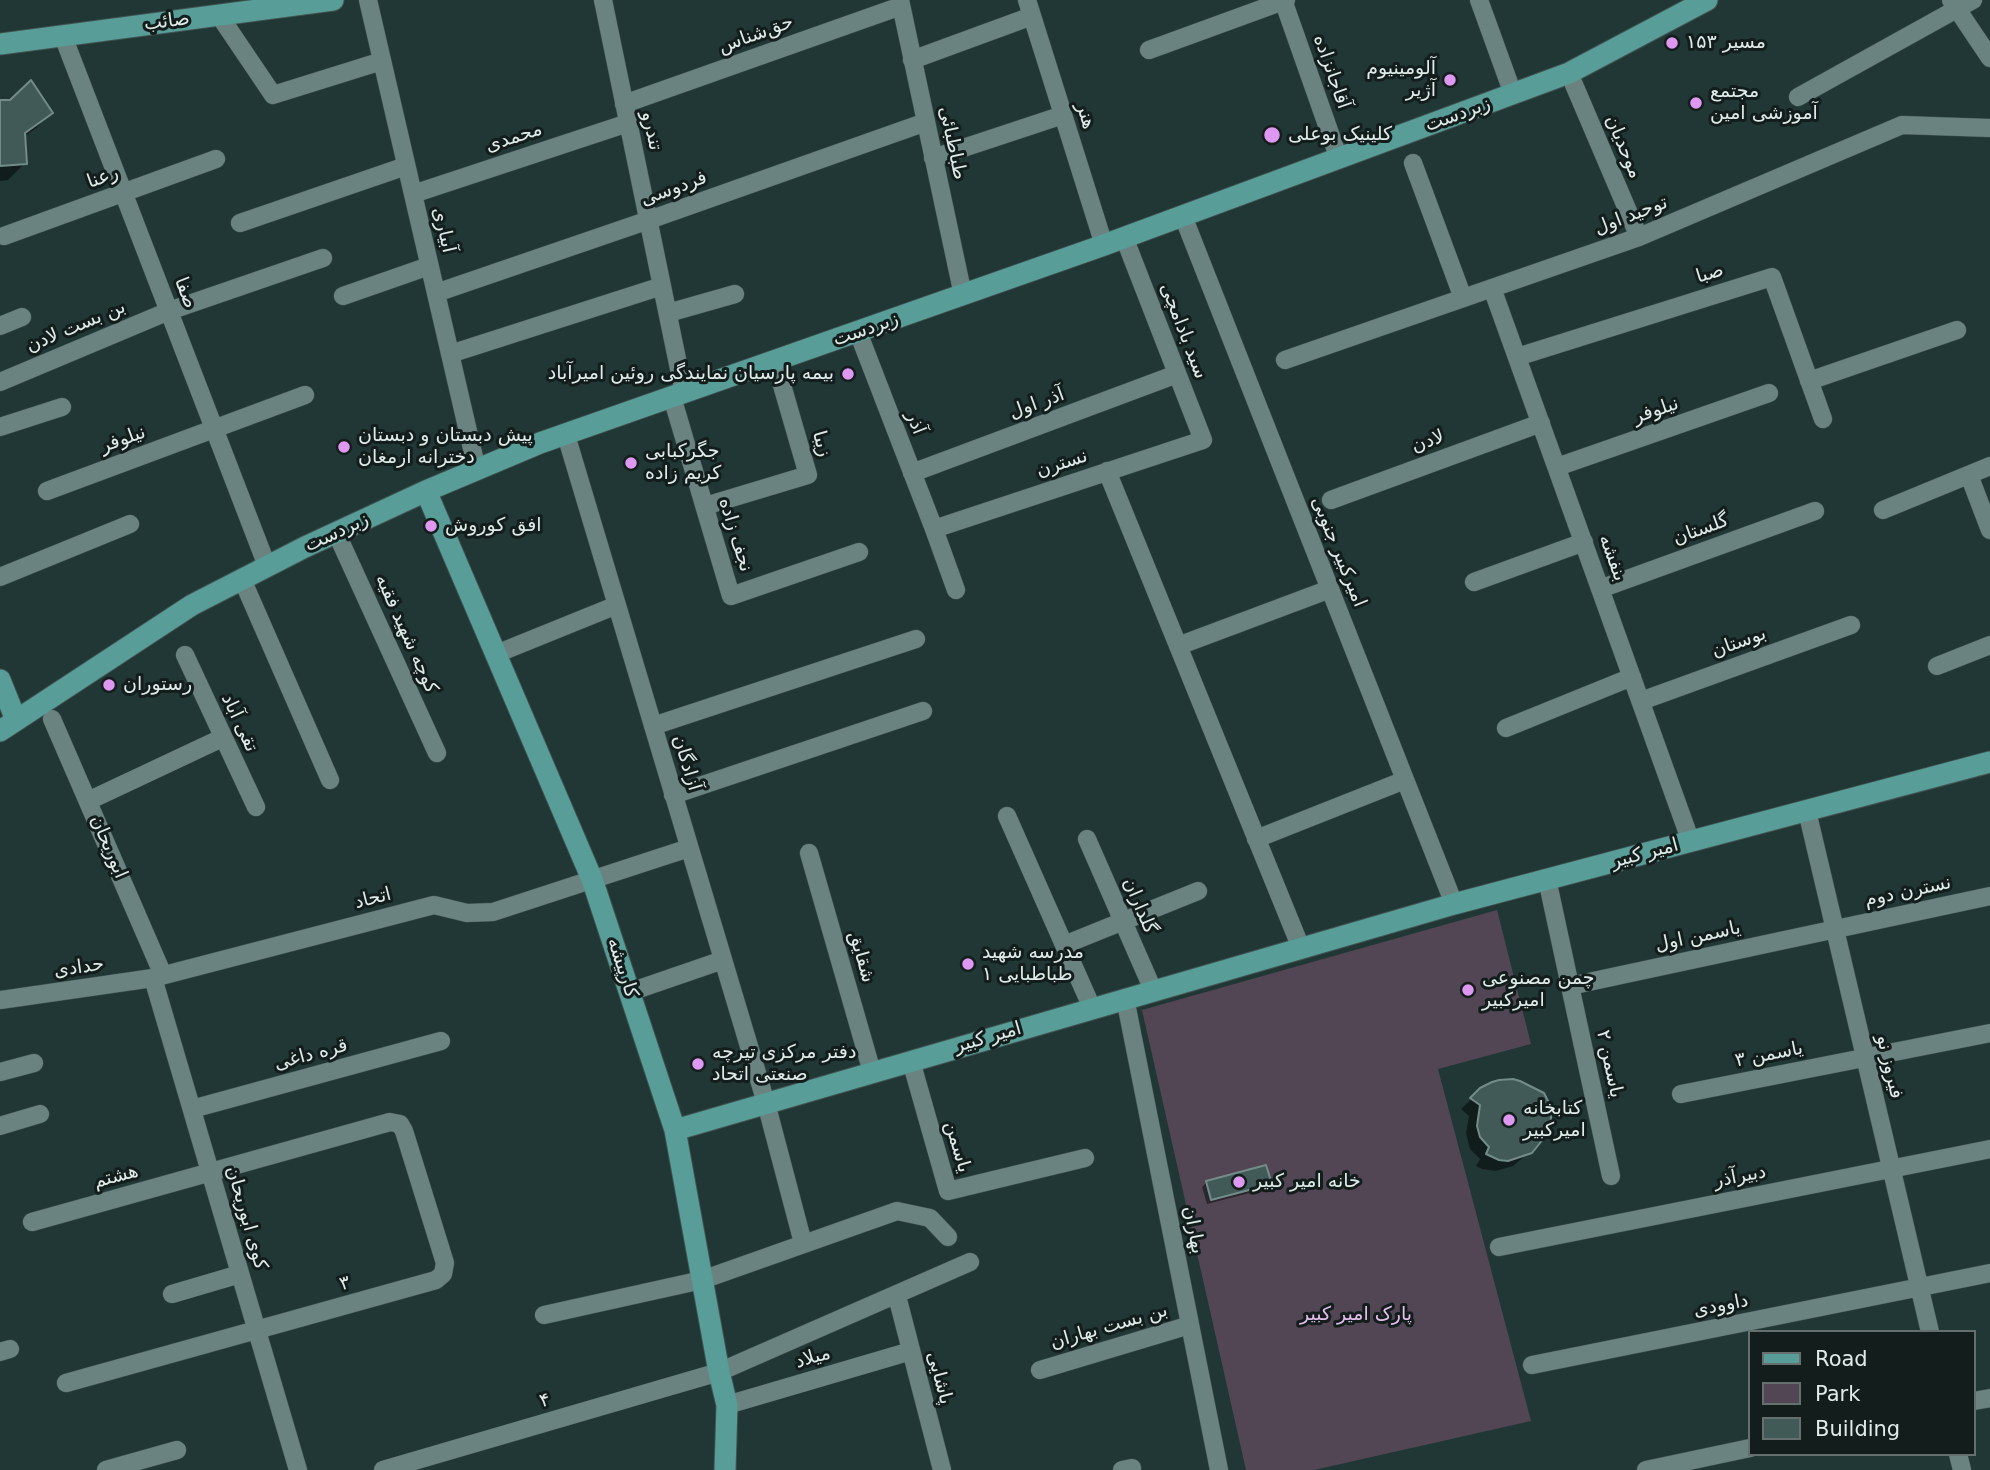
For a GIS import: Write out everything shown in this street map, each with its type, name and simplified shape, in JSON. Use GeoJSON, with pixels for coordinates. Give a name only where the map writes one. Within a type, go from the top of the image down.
{"type":"FeatureCollection","features":[{"type":"Feature","properties":{"kind":"main road","name":"صائب"},"geometry":{"type":"LineString","coordinates":[[0,44],[290,3],[333,0]]}},
{"type":"Feature","properties":{"kind":"main road","name":"زبردست"},"geometry":{"type":"LineString","coordinates":[[8,725],[48,710],[192,605],[267,566],[426,491],[566,435],[1104,245],[1569,73],[1707,0]]}},
{"type":"Feature","properties":{"kind":"main road","name":"کارپیشه"},"geometry":{"type":"LineString","coordinates":[[426,491],[592,879],[675,1130],[727,1405],[725,1470]]}},
{"type":"Feature","properties":{"kind":"main road"},"geometry":{"type":"LineString","coordinates":[[0,680],[8,725]]}},
{"type":"Feature","properties":{"kind":"main road","name":"امیر کبیر"},"geometry":{"type":"LineString","coordinates":[[675,1130],[1454,904],[1990,762]]}},
{"type":"Feature","properties":{"kind":"street","name":"آبیاری"},"geometry":{"type":"LineString","coordinates":[[368,0],[477,470]]}},
{"type":"Feature","properties":{"kind":"street","name":"تندرو"},"geometry":{"type":"LineString","coordinates":[[603,0],[668,313],[678,395]]}},
{"type":"Feature","properties":{"kind":"street"},"geometry":{"type":"LineString","coordinates":[[1149,50],[1284,0]]}},
{"type":"Feature","properties":{"kind":"street","name":"آقاجانزاده"},"geometry":{"type":"LineString","coordinates":[[1284,0],[1339,159]]}},
{"type":"Feature","properties":{"kind":"street"},"geometry":{"type":"LineString","coordinates":[[1479,0],[1513,94]]}},
{"type":"Feature","properties":{"kind":"street"},"geometry":{"type":"LineString","coordinates":[[1798,97],[1954,4],[1973,0]]}},
{"type":"Feature","properties":{"kind":"street","name":"حق‌شناس"},"geometry":{"type":"LineString","coordinates":[[624,104],[900,3]]}},
{"type":"Feature","properties":{"kind":"street","name":"طباطبائی"},"geometry":{"type":"LineString","coordinates":[[900,3],[963,295]]}},
{"type":"Feature","properties":{"kind":"street"},"geometry":{"type":"LineString","coordinates":[[1954,4],[1990,58]]}},
{"type":"Feature","properties":{"kind":"street"},"geometry":{"type":"LineString","coordinates":[[912,60],[1029,8]]}},
{"type":"Feature","properties":{"kind":"street","name":"هنر"},"geometry":{"type":"LineString","coordinates":[[1029,8],[1104,245]]}},
{"type":"Feature","properties":{"kind":"street"},"geometry":{"type":"LineString","coordinates":[[219,15],[273,95],[382,61]]}},
{"type":"Feature","properties":{"kind":"street","name":"صفا"},"geometry":{"type":"LineString","coordinates":[[63,36],[267,566]]}},
{"type":"Feature","properties":{"kind":"street","name":"موحدیان"},"geometry":{"type":"LineString","coordinates":[[1569,73],[1639,237]]}},
{"type":"Feature","properties":{"kind":"street"},"geometry":{"type":"LineString","coordinates":[[933,158],[1063,115]]}},
{"type":"Feature","properties":{"kind":"street","name":"فردوسی"},"geometry":{"type":"LineString","coordinates":[[436,293],[926,122]]}},
{"type":"Feature","properties":{"kind":"street","name":"محمدی"},"geometry":{"type":"LineString","coordinates":[[413,194],[628,123]]}},
{"type":"Feature","properties":{"kind":"street","name":"توحید اول"},"geometry":{"type":"LineString","coordinates":[[1285,360],[1639,237],[1902,125],[1990,128]]}},
{"type":"Feature","properties":{"kind":"street","name":"رعنا"},"geometry":{"type":"LineString","coordinates":[[4,236],[216,159]]}},
{"type":"Feature","properties":{"kind":"street"},"geometry":{"type":"LineString","coordinates":[[1413,163],[1463,298]]}},
{"type":"Feature","properties":{"kind":"street"},"geometry":{"type":"LineString","coordinates":[[240,223],[406,166]]}},
{"type":"Feature","properties":{"kind":"street","name":"امیرکبیر جنوبی"},"geometry":{"type":"LineString","coordinates":[[1183,216],[1454,904]]}},
{"type":"Feature","properties":{"kind":"street","name":"سید بادامچی"},"geometry":{"type":"LineString","coordinates":[[1124,237],[1203,440]]}},
{"type":"Feature","properties":{"kind":"street","name":"بن بست لادن"},"geometry":{"type":"LineString","coordinates":[[0,382],[169,311],[323,258]]}},
{"type":"Feature","properties":{"kind":"street"},"geometry":{"type":"LineString","coordinates":[[343,296],[429,266]]}},
{"type":"Feature","properties":{"kind":"street","name":"صبا"},"geometry":{"type":"LineString","coordinates":[[1517,357],[1772,277],[1822,419]]}},
{"type":"Feature","properties":{"kind":"street"},"geometry":{"type":"LineString","coordinates":[[450,354],[662,286]]}},
{"type":"Feature","properties":{"kind":"street","name":"بنفشه"},"geometry":{"type":"LineString","coordinates":[[1493,288],[1691,842]]}},
{"type":"Feature","properties":{"kind":"street"},"geometry":{"type":"LineString","coordinates":[[668,313],[735,294]]}},
{"type":"Feature","properties":{"kind":"street"},"geometry":{"type":"LineString","coordinates":[[0,326],[22,317]]}},
{"type":"Feature","properties":{"kind":"street"},"geometry":{"type":"LineString","coordinates":[[1809,381],[1957,330]]}},
{"type":"Feature","properties":{"kind":"street","name":"آذر"},"geometry":{"type":"LineString","coordinates":[[858,332],[956,590]]}},
{"type":"Feature","properties":{"kind":"street","name":"زیبا"},"geometry":{"type":"LineString","coordinates":[[705,506],[808,475],[775,361]]}},
{"type":"Feature","properties":{"kind":"street","name":"آذر اول"},"geometry":{"type":"LineString","coordinates":[[912,472],[1177,374]]}},
{"type":"Feature","properties":{"kind":"street","name":"نیلوفر"},"geometry":{"type":"LineString","coordinates":[[1557,467],[1769,393]]}},
{"type":"Feature","properties":{"kind":"street","name":"نیلوفر"},"geometry":{"type":"LineString","coordinates":[[47,491],[305,395]]}},
{"type":"Feature","properties":{"kind":"street","name":"نجف زاده"},"geometry":{"type":"LineString","coordinates":[[678,395],[705,506],[731,596],[859,552]]}},
{"type":"Feature","properties":{"kind":"street"},"geometry":{"type":"LineString","coordinates":[[0,426],[62,407]]}},
{"type":"Feature","properties":{"kind":"street","name":"لادن"},"geometry":{"type":"LineString","coordinates":[[1331,500],[1541,423]]}},
{"type":"Feature","properties":{"kind":"street","name":"آزادگان"},"geometry":{"type":"LineString","coordinates":[[566,435],[766,1103],[803,1243]]}},
{"type":"Feature","properties":{"kind":"street","name":"نسترن"},"geometry":{"type":"LineString","coordinates":[[934,529],[1203,440]]}},
{"type":"Feature","properties":{"kind":"street"},"geometry":{"type":"LineString","coordinates":[[1883,510],[1990,466]]}},
{"type":"Feature","properties":{"kind":"street"},"geometry":{"type":"LineString","coordinates":[[1107,471],[1301,948]]}},
{"type":"Feature","properties":{"kind":"street"},"geometry":{"type":"LineString","coordinates":[[1969,475],[1990,530]]}},
{"type":"Feature","properties":{"kind":"street","name":"گلستان"},"geometry":{"type":"LineString","coordinates":[[1600,589],[1815,511]]}},
{"type":"Feature","properties":{"kind":"street"},"geometry":{"type":"LineString","coordinates":[[0,577],[130,524]]}},
{"type":"Feature","properties":{"kind":"street","name":"کوچه شهید فقیه"},"geometry":{"type":"LineString","coordinates":[[336,533],[437,753]]}},
{"type":"Feature","properties":{"kind":"street"},"geometry":{"type":"LineString","coordinates":[[1474,582],[1584,542]]}},
{"type":"Feature","properties":{"kind":"street"},"geometry":{"type":"LineString","coordinates":[[242,579],[330,780]]}},
{"type":"Feature","properties":{"kind":"street"},"geometry":{"type":"LineString","coordinates":[[1178,646],[1330,589]]}},
{"type":"Feature","properties":{"kind":"street"},"geometry":{"type":"LineString","coordinates":[[496,654],[617,605]]}},
{"type":"Feature","properties":{"kind":"street","name":"بوستان"},"geometry":{"type":"LineString","coordinates":[[1641,701],[1851,625]]}},
{"type":"Feature","properties":{"kind":"street"},"geometry":{"type":"LineString","coordinates":[[653,726],[916,639]]}},
{"type":"Feature","properties":{"kind":"street"},"geometry":{"type":"LineString","coordinates":[[1937,666],[1990,645]]}},
{"type":"Feature","properties":{"kind":"street","name":"تقی آباد"},"geometry":{"type":"LineString","coordinates":[[185,655],[256,807]]}},
{"type":"Feature","properties":{"kind":"street"},"geometry":{"type":"LineString","coordinates":[[1506,728],[1632,677]]}},
{"type":"Feature","properties":{"kind":"street","name":"ابوریحان"},"geometry":{"type":"LineString","coordinates":[[48,710],[158,977]]}},
{"type":"Feature","properties":{"kind":"street"},"geometry":{"type":"LineString","coordinates":[[674,795],[923,711]]}},
{"type":"Feature","properties":{"kind":"street"},"geometry":{"type":"LineString","coordinates":[[88,802],[222,738]]}},
{"type":"Feature","properties":{"kind":"street"},"geometry":{"type":"LineString","coordinates":[[1256,839],[1405,780]]}},
{"type":"Feature","properties":{"kind":"street","name":"فیروز نو"},"geometry":{"type":"LineString","coordinates":[[1807,811],[1930,1330]]}},
{"type":"Feature","properties":{"kind":"street"},"geometry":{"type":"LineString","coordinates":[[1007,816],[1092,1008]]}},
{"type":"Feature","properties":{"kind":"street","name":"گلداران"},"geometry":{"type":"LineString","coordinates":[[1087,839],[1153,990]]}},
{"type":"Feature","properties":{"kind":"street","name":"اتحاد"},"geometry":{"type":"LineString","coordinates":[[158,977],[434,905],[467,913],[493,912],[690,848]]}},
{"type":"Feature","properties":{"kind":"street","name":"شقایق"},"geometry":{"type":"LineString","coordinates":[[809,853],[872,1072]]}},
{"type":"Feature","properties":{"kind":"street","name":"یاسمن ۲"},"geometry":{"type":"LineString","coordinates":[[1547,879],[1611,1176]]}},
{"type":"Feature","properties":{"kind":"street"},"geometry":{"type":"LineString","coordinates":[[1064,945],[1198,891]]}},
{"type":"Feature","properties":{"kind":"street","name":"نسترن دوم"},"geometry":{"type":"LineString","coordinates":[[1835,929],[1990,896]]}},
{"type":"Feature","properties":{"kind":"street","name":"یاسمن اول"},"geometry":{"type":"LineString","coordinates":[[1570,986],[1835,929]]}},
{"type":"Feature","properties":{"kind":"street"},"geometry":{"type":"LineString","coordinates":[[630,992],[723,960]]}},
{"type":"Feature","properties":{"kind":"street","name":"حدادی"},"geometry":{"type":"LineString","coordinates":[[0,1000],[158,977]]}},
{"type":"Feature","properties":{"kind":"street","name":"کوی ابوریحان"},"geometry":{"type":"LineString","coordinates":[[158,977],[192,1109],[298,1470]]}},
{"type":"Feature","properties":{"kind":"street","name":"بهاران"},"geometry":{"type":"LineString","coordinates":[[1125,998],[1219,1470]]}},
{"type":"Feature","properties":{"kind":"street","name":"یاسمن ۳"},"geometry":{"type":"LineString","coordinates":[[1681,1094],[1990,1034]]}},
{"type":"Feature","properties":{"kind":"street","name":"قره داغی"},"geometry":{"type":"LineString","coordinates":[[192,1109],[441,1041]]}},
{"type":"Feature","properties":{"kind":"street","name":"یاسمن"},"geometry":{"type":"LineString","coordinates":[[911,1061],[948,1191],[1085,1158]]}},
{"type":"Feature","properties":{"kind":"street"},"geometry":{"type":"LineString","coordinates":[[0,1072],[34,1063]]}},
{"type":"Feature","properties":{"kind":"street"},"geometry":{"type":"LineString","coordinates":[[0,1126],[40,1114]]}},
{"type":"Feature","properties":{"kind":"street","name":"هشتم"},"geometry":{"type":"LineString","coordinates":[[32,1222],[390,1122],[400,1124],[404,1131],[444,1263],[443,1274]]}},
{"type":"Feature","properties":{"kind":"street","name":"دبیرآذر"},"geometry":{"type":"LineString","coordinates":[[1499,1247],[1990,1149]]}},
{"type":"Feature","properties":{"kind":"street"},"geometry":{"type":"LineString","coordinates":[[544,1315],[702,1280],[897,1211],[930,1218],[948,1237]]}},
{"type":"Feature","properties":{"kind":"street","name":"۴"},"geometry":{"type":"LineString","coordinates":[[383,1470],[719,1372],[970,1262]]}},
{"type":"Feature","properties":{"kind":"street","name":"داوودی"},"geometry":{"type":"LineString","coordinates":[[1532,1365],[1990,1273]]}},
{"type":"Feature","properties":{"kind":"street"},"geometry":{"type":"LineString","coordinates":[[172,1294],[240,1274]]}},
{"type":"Feature","properties":{"kind":"street","name":"۳"},"geometry":{"type":"LineString","coordinates":[[66,1383],[436,1280],[443,1274]]}},
{"type":"Feature","properties":{"kind":"street","name":"پاشایی"},"geometry":{"type":"LineString","coordinates":[[897,1296],[942,1470]]}},
{"type":"Feature","properties":{"kind":"street","name":"بن بست بهاران"},"geometry":{"type":"LineString","coordinates":[[1040,1370],[1190,1325]]}},
{"type":"Feature","properties":{"kind":"street","name":"میلاد"},"geometry":{"type":"LineString","coordinates":[[727,1405],[911,1351]]}},
{"type":"Feature","properties":{"kind":"street"},"geometry":{"type":"LineString","coordinates":[[1646,1470],[1748,1448]]}},
{"type":"Feature","properties":{"kind":"street"},"geometry":{"type":"LineString","coordinates":[[106,1470],[177,1450]]}},
{"type":"Feature","properties":{"kind":"green space","name":"پارک امیر کبیر"},"geometry":{"type":"Polygon","coordinates":[[[1497,910],[1531,1044],[1438,1069],[1531,1421],[1314,1470],[1246,1470],[1142,1010],[1497,910]]]}},
{"type":"Feature","properties":{"kind":"building"},"geometry":{"type":"Polygon","coordinates":[[[31,80],[53,113],[25,133],[27,164],[0,166],[0,100],[10,100],[31,80]]]}},
{"type":"Feature","properties":{"kind":"building","name":"کتابخانه امیرکبیر"},"geometry":{"type":"Polygon","coordinates":[[[1513,1079],[1544,1093],[1551,1107],[1551,1121],[1544,1138],[1532,1153],[1508,1161],[1499,1160],[1486,1154],[1489,1147],[1480,1137],[1477,1126],[1480,1105],[1470,1098],[1480,1088],[1492,1082],[1513,1079]]]}},
{"type":"Feature","properties":{"kind":"building","name":"خانه امیر کبیر"},"geometry":{"type":"Polygon","coordinates":[[[1266,1165],[1272,1184],[1211,1200],[1206,1181],[1266,1165]]]}},
{"type":"Feature","properties":{"kind":"place","name":"مسیر ۱۵۳"},"geometry":{"type":"Point","coordinates":[1672,43]}},
{"type":"Feature","properties":{"kind":"place","name":"آلومینیوم آژیر"},"geometry":{"type":"Point","coordinates":[1450,80]}},
{"type":"Feature","properties":{"kind":"place","name":"مجتمع آموزشی امین"},"geometry":{"type":"Point","coordinates":[1696,103]}},
{"type":"Feature","properties":{"kind":"place","name":"کلینیک بوعلی"},"geometry":{"type":"Point","coordinates":[1272,135]}},
{"type":"Feature","properties":{"kind":"place","name":"بیمه پارسیان نمایندگی روئین امیرآباد"},"geometry":{"type":"Point","coordinates":[848,374]}},
{"type":"Feature","properties":{"kind":"place","name":"پیش دبستان و دبستان دخترانه ارمغان"},"geometry":{"type":"Point","coordinates":[344,447]}},
{"type":"Feature","properties":{"kind":"place","name":"جگرکبابی کریم زاده"},"geometry":{"type":"Point","coordinates":[631,463]}},
{"type":"Feature","properties":{"kind":"place","name":"افق کوروش"},"geometry":{"type":"Point","coordinates":[431,526]}},
{"type":"Feature","properties":{"kind":"place","name":"رستوران"},"geometry":{"type":"Point","coordinates":[109,685]}},
{"type":"Feature","properties":{"kind":"place","name":"مدرسه شهید طباطبایی ۱"},"geometry":{"type":"Point","coordinates":[968,964]}},
{"type":"Feature","properties":{"kind":"place","name":"چمن مصنوعی امیرکبیر"},"geometry":{"type":"Point","coordinates":[1468,990]}},
{"type":"Feature","properties":{"kind":"place","name":"دفتر مرکزی تیرچه صنعتی اتحاد"},"geometry":{"type":"Point","coordinates":[698,1064]}},
{"type":"Feature","properties":{"kind":"place","name":"کتابخانه امیرکبیر"},"geometry":{"type":"Point","coordinates":[1509,1120]}},
{"type":"Feature","properties":{"kind":"place","name":"خانه امیر کبیر"},"geometry":{"type":"Point","coordinates":[1239,1182]}}]}
